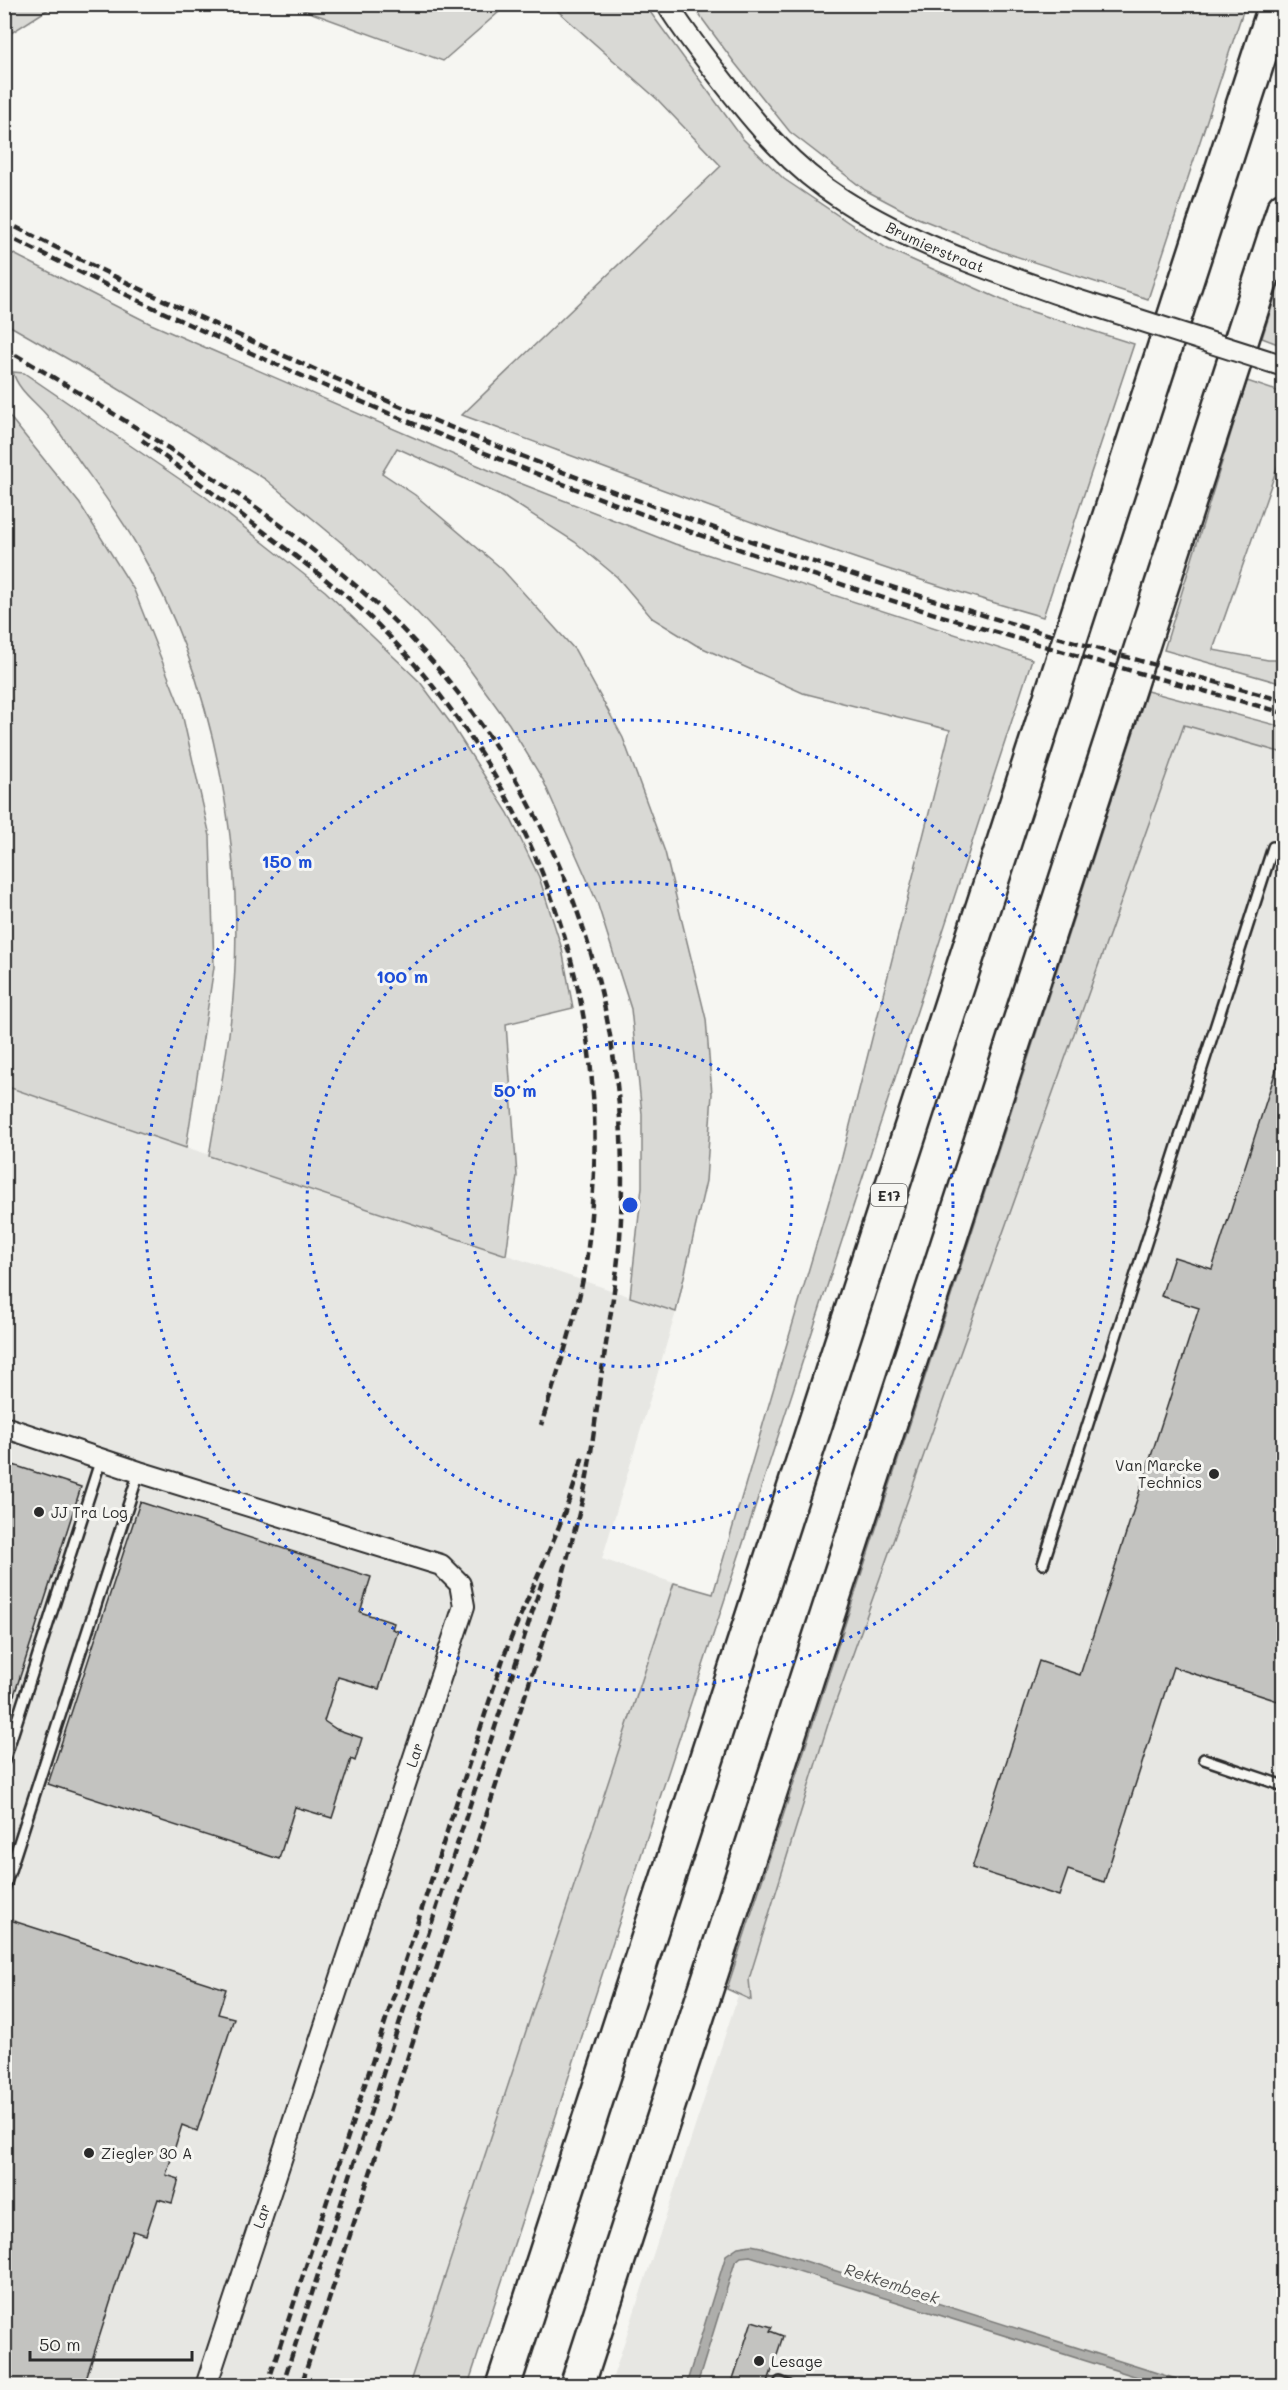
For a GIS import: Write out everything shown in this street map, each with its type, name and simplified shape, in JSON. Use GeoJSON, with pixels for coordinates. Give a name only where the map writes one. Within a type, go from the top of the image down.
{"type":"FeatureCollection","features":[{"type":"Feature","properties":{"kind":"highway","name":"E17"},"geometry":{"type":"LineString","coordinates":[[502,2385],[1276,4]]}},
{"type":"Feature","properties":{"kind":"highway"},"geometry":{"type":"LineString","coordinates":[[577,2385],[1284,209]]}},
{"type":"Feature","properties":{"kind":"street","name":"Brumierstraat"},"geometry":{"type":"LineString","coordinates":[[667,4],[688,36],[759,126],[786,156],[843,200],[888,225],[969,263],[1061,295],[1284,366]]}},
{"type":"Feature","properties":{"kind":"street","name":"Lar"},"geometry":{"type":"LineString","coordinates":[[4,1427],[139,1472],[441,1565],[460,1584],[464,1606],[207,2385]]}},
{"type":"Feature","properties":{"kind":"lane"},"geometry":{"type":"LineString","coordinates":[[1043,1564],[1274,847],[1284,850]]}},
{"type":"Feature","properties":{"kind":"lane"},"geometry":{"type":"LineString","coordinates":[[4,1761],[101,1459]]}},
{"type":"Feature","properties":{"kind":"lane"},"geometry":{"type":"LineString","coordinates":[[4,1889],[139,1472]]}},
{"type":"Feature","properties":{"kind":"lane"},"geometry":{"type":"LineString","coordinates":[[1204,1759],[1284,1786]]}},
{"type":"Feature","properties":{"kind":"shaded area"},"geometry":{"type":"Polygon","coordinates":[[[5,4],[55,4],[55,5],[5,37],[5,4]]]}},
{"type":"Feature","properties":{"kind":"shaded area"},"geometry":{"type":"Polygon","coordinates":[[[290,5],[507,5],[443,61],[290,5]]]}},
{"type":"Feature","properties":{"kind":"shaded area"},"geometry":{"type":"Polygon","coordinates":[[[551,5],[645,5],[743,139],[784,179],[888,249],[1020,308],[1134,344],[1043,617],[823,547],[462,415],[721,166],[657,99],[551,5]]]}},
{"type":"Feature","properties":{"kind":"shaded area"},"geometry":{"type":"Polygon","coordinates":[[[692,5],[1245,5],[1148,299],[1003,252],[918,218],[865,190],[790,132],[692,5]]]}},
{"type":"Feature","properties":{"kind":"shaded area"},"geometry":{"type":"Polygon","coordinates":[[[4,249],[151,324],[512,480],[675,544],[1032,659],[468,2385],[409,2385],[674,1583],[713,1594],[842,1157],[950,730],[803,693],[696,645],[652,618],[617,577],[575,542],[505,497],[397,448],[382,473],[415,495],[501,568],[575,650],[623,738],[665,852],[706,1019],[712,1094],[706,1181],[676,1312],[630,1297],[642,1187],[642,1114],[631,1009],[597,902],[543,780],[509,724],[465,663],[413,608],[355,554],[265,479],[94,374],[5,323],[4,249]]]}},
{"type":"Feature","properties":{"kind":"shaded area"},"geometry":{"type":"Polygon","coordinates":[[[1283,272],[1284,346],[1262,338],[1283,272]]]}},
{"type":"Feature","properties":{"kind":"shaded area"},"geometry":{"type":"Polygon","coordinates":[[[13,372],[24,373],[203,495],[325,591],[420,682],[452,725],[508,813],[539,877],[562,949],[573,1008],[506,1024],[517,1176],[506,1255],[209,1156],[230,1026],[235,965],[235,903],[230,840],[221,777],[207,715],[188,655],[164,598],[136,544],[52,423],[19,385],[13,372]]]}},
{"type":"Feature","properties":{"kind":"shaded area"},"geometry":{"type":"Polygon","coordinates":[[[1247,381],[1283,393],[1283,451],[1213,650],[1268,660],[1283,660],[1283,684],[1164,650],[1247,381]]]}},
{"type":"Feature","properties":{"kind":"shaded area"},"geometry":{"type":"Polygon","coordinates":[[[5,411],[80,504],[134,590],[181,709],[210,836],[214,967],[186,1148],[5,1086],[5,411]]]}},
{"type":"Feature","properties":{"kind":"shaded area"},"geometry":{"type":"Polygon","coordinates":[[[1147,691],[1283,727],[1283,753],[1184,725],[829,1721],[749,1979],[751,2000],[727,1989],[1147,691]]]}},
{"type":"Feature","properties":{"kind":"shaded area"},"geometry":{"type":"Polygon","coordinates":[[[1161,705],[1283,742],[1283,2385],[610,2386],[1161,705]]]}},
{"type":"Feature","properties":{"kind":"shaded area"},"geometry":{"type":"Polygon","coordinates":[[[5,1086],[676,1312],[602,1559],[674,1583],[409,2385],[5,2386],[5,1086]]]}},
{"type":"Feature","properties":{"kind":"shaded area"},"geometry":{"type":"Polygon","coordinates":[[[751,2245],[1195,2385],[1163,2385],[750,2256],[741,2257],[735,2262],[697,2385],[686,2385],[726,2255],[738,2247],[751,2245]]]}},
{"type":"Feature","properties":{"kind":"building","name":"Van Marcke Technics"},"geometry":{"type":"Polygon","coordinates":[[[1280,1058],[1284,1059],[1284,1703],[1173,1667],[1104,1882],[1068,1870],[1059,1896],[972,1868],[1039,1661],[1080,1675],[1199,1308],[1161,1296],[1174,1257],[1212,1269],[1280,1058]]]}},
{"type":"Feature","properties":{"kind":"building"},"geometry":{"type":"Polygon","coordinates":[[[4,1462],[81,1487],[8,1714],[4,1713],[4,1462]]]}},
{"type":"Feature","properties":{"kind":"building"},"geometry":{"type":"Polygon","coordinates":[[[140,1502],[371,1577],[360,1612],[394,1623],[392,1629],[398,1631],[379,1689],[338,1677],[324,1721],[336,1729],[362,1738],[355,1761],[351,1759],[332,1818],[295,1807],[279,1859],[48,1784],[140,1502]]]}},
{"type":"Feature","properties":{"kind":"building","name":"Ziegler 30 A"},"geometry":{"type":"Polygon","coordinates":[[[4,1918],[226,1989],[218,2014],[234,2018],[197,2131],[182,2125],[166,2175],[179,2179],[172,2203],[158,2199],[146,2235],[133,2231],[84,2385],[4,2385],[4,1918]]]}},
{"type":"Feature","properties":{"kind":"building","name":"Lesage"},"geometry":{"type":"Polygon","coordinates":[[[752,2321],[772,2327],[770,2331],[783,2336],[767,2385],[731,2385],[752,2321]]]}},
{"type":"Feature","properties":{"kind":"railway"},"geometry":{"type":"LineString","coordinates":[[4,221],[188,312],[281,354],[375,396],[565,473],[822,565],[1085,645],[1284,701]]}},
{"type":"Feature","properties":{"kind":"railway"},"geometry":{"type":"LineString","coordinates":[[4,234],[110,287],[323,385],[541,475],[651,517],[762,557],[925,611],[1284,713]]}},
{"type":"Feature","properties":{"kind":"railway"},"geometry":{"type":"LineString","coordinates":[[4,348],[105,408],[205,472],[301,541],[390,617],[448,680],[482,725],[512,773],[552,850],[574,903],[592,956],[615,1066],[622,1179],[620,1237],[602,1374],[581,1504],[560,1588],[301,2386]]}},
{"type":"Feature","properties":{"kind":"railway"},"geometry":{"type":"LineString","coordinates":[[142,440],[328,582],[385,632],[437,692],[482,756],[520,824],[551,895],[573,970],[588,1046],[594,1124],[592,1203],[585,1270],[569,1335],[541,1425]]}},
{"type":"Feature","properties":{"kind":"railway"},"geometry":{"type":"LineString","coordinates":[[267,2386],[503,1659],[556,1533],[583,1455]]}},
{"type":"Feature","properties":{"kind":"railway"},"geometry":{"type":"LineString","coordinates":[[282,2386],[542,1582]]}},
{"type":"Feature","properties":{"kind":"place","name":"Van Marcke Technics"},"geometry":{"type":"Point","coordinates":[1214,1474]}},
{"type":"Feature","properties":{"kind":"place","name":"JJ Tra Log"},"geometry":{"type":"Point","coordinates":[39,1512]}},
{"type":"Feature","properties":{"kind":"place","name":"Ziegler 30 A"},"geometry":{"type":"Point","coordinates":[89,2153]}},
{"type":"Feature","properties":{"kind":"place","name":"Lesage"},"geometry":{"type":"Point","coordinates":[759,2361]}},
{"type":"Feature","properties":{"kind":"water label","name":"Rekkembeek"},"geometry":{"type":"Point","coordinates":[892,2283]}}]}
